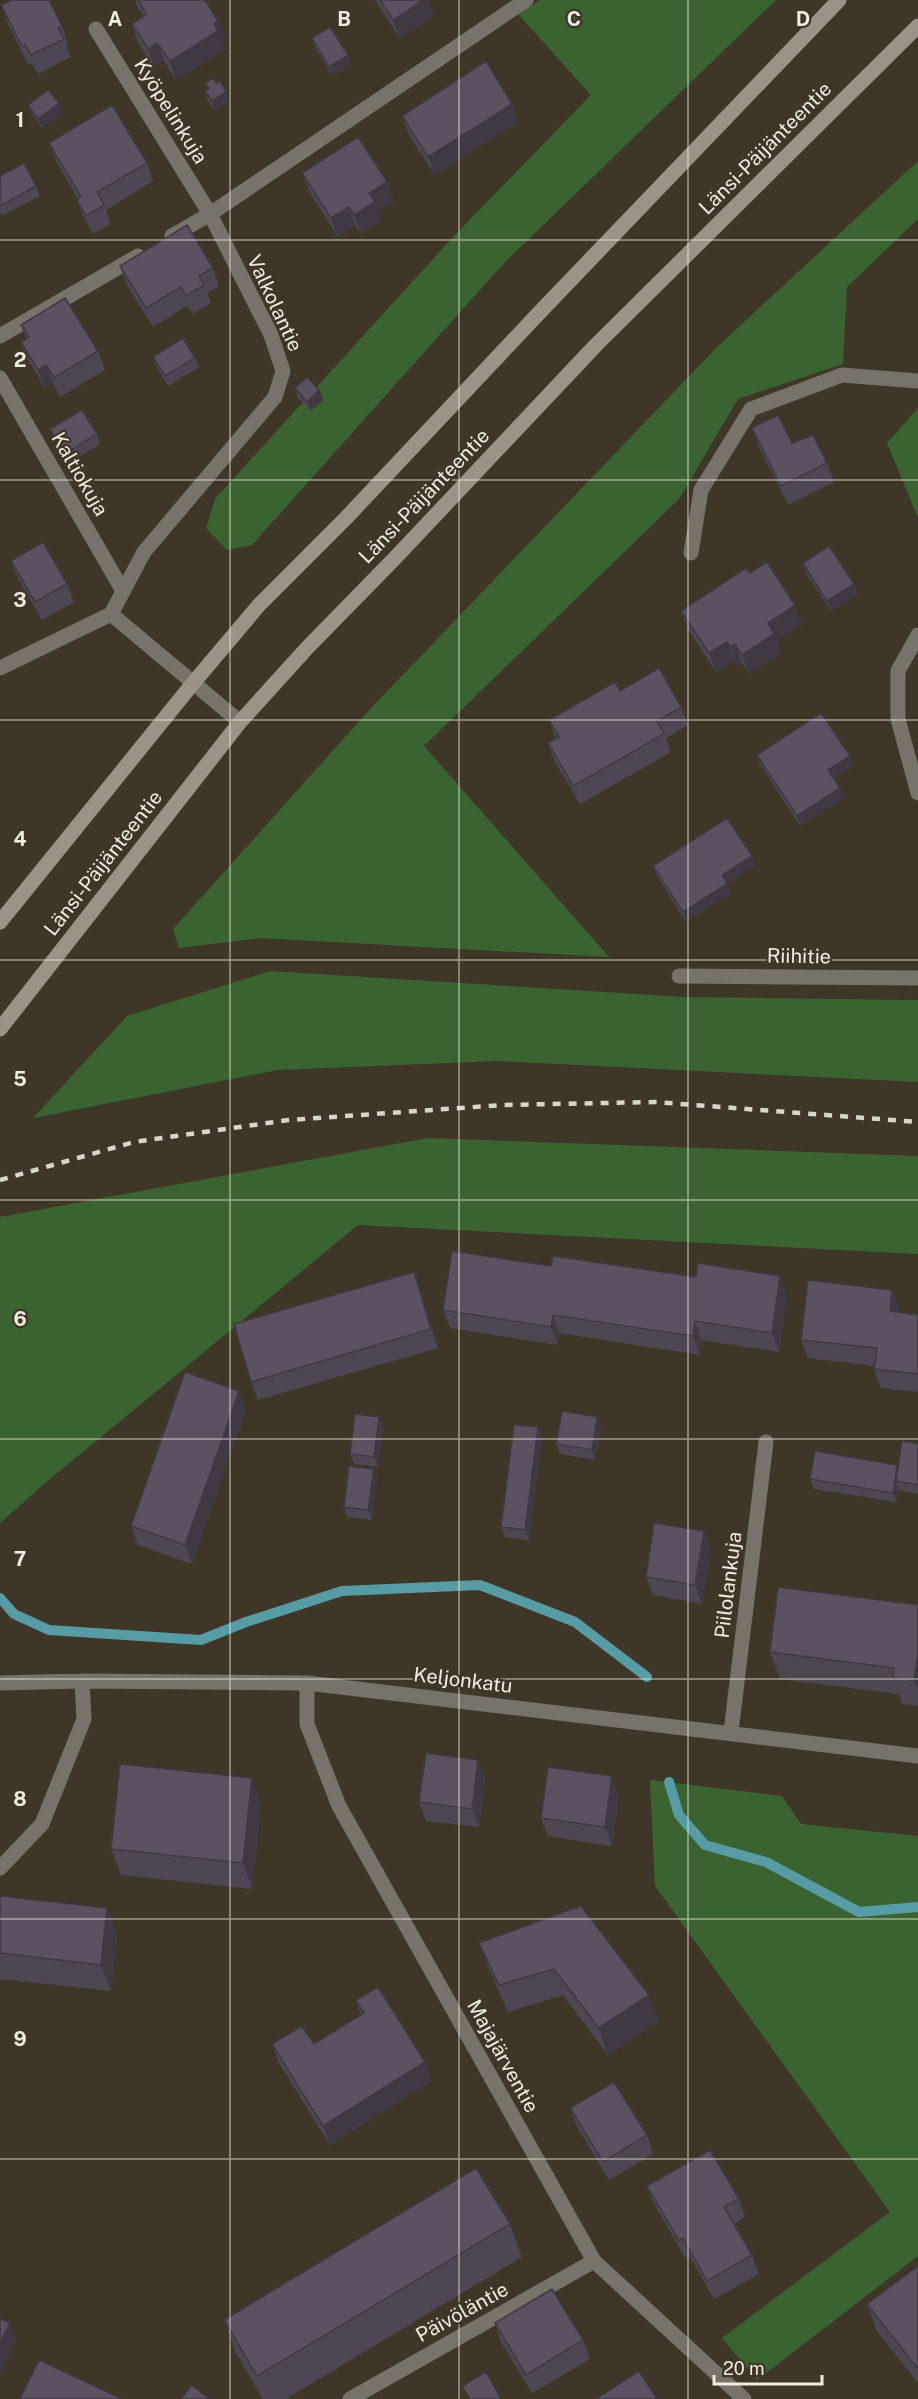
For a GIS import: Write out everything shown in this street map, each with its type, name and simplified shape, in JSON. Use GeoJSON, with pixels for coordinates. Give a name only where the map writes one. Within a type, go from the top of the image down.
{"type":"FeatureCollection","features":[{"type":"Feature","properties":{"kind":"main road","name":"Länsi-Päijänteentie"},"geometry":{"type":"LineString","coordinates":[[0,922],[194,682],[260,605],[346,518],[839,0]]}},
{"type":"Feature","properties":{"kind":"main road","name":"Länsi-Päijänteentie"},"geometry":{"type":"LineString","coordinates":[[0,1029],[240,722],[307,648],[596,345],[918,26]]}},
{"type":"Feature","properties":{"kind":"street"},"geometry":{"type":"LineString","coordinates":[[0,336],[210,214],[526,0]]}},
{"type":"Feature","properties":{"kind":"street","name":"Kyöpelinkuja"},"geometry":{"type":"LineString","coordinates":[[96,29],[210,214]]}},
{"type":"Feature","properties":{"kind":"street","name":"Valkolantie"},"geometry":{"type":"LineString","coordinates":[[111,614],[144,552],[275,397],[283,371],[272,334],[210,214]]}},
{"type":"Feature","properties":{"kind":"street"},"geometry":{"type":"LineString","coordinates":[[691,553],[701,490],[751,409],[842,375],[918,381]]}},
{"type":"Feature","properties":{"kind":"street","name":"Kaltiokuja"},"geometry":{"type":"LineString","coordinates":[[0,378],[123,591]]}},
{"type":"Feature","properties":{"kind":"street"},"geometry":{"type":"LineString","coordinates":[[0,668],[111,614],[240,722]]}},
{"type":"Feature","properties":{"kind":"street"},"geometry":{"type":"LineString","coordinates":[[918,635],[898,671],[898,718],[918,793]]}},
{"type":"Feature","properties":{"kind":"street","name":"Riihitie"},"geometry":{"type":"LineString","coordinates":[[679,976],[918,978]]}},
{"type":"Feature","properties":{"kind":"street","name":"Piilolankuja"},"geometry":{"type":"LineString","coordinates":[[731,1732],[766,1442]]}},
{"type":"Feature","properties":{"kind":"street"},"geometry":{"type":"LineString","coordinates":[[0,1868],[42,1824],[84,1719],[82,1682]]}},
{"type":"Feature","properties":{"kind":"street","name":"Keljonkatu"},"geometry":{"type":"LineString","coordinates":[[0,1683],[307,1683],[918,1756]]}},
{"type":"Feature","properties":{"kind":"street","name":"Majajärventie"},"geometry":{"type":"LineString","coordinates":[[307,1683],[307,1724],[339,1806],[594,2261],[744,2399]]}},
{"type":"Feature","properties":{"kind":"street","name":"Päivöläntie"},"geometry":{"type":"LineString","coordinates":[[350,2399],[594,2261]]}},
{"type":"Feature","properties":{"kind":"green space"},"geometry":{"type":"Polygon","coordinates":[[[540,0],[776,0],[504,263],[252,545],[227,550],[206,528],[215,499],[453,237],[591,95],[518,14],[540,0]]]}},
{"type":"Feature","properties":{"kind":"green space"},"geometry":{"type":"Polygon","coordinates":[[[918,161],[918,219],[847,287],[843,364],[738,399],[679,499],[424,746],[609,957],[259,938],[179,948],[173,929],[372,707],[717,347],[918,161]]]}},
{"type":"Feature","properties":{"kind":"green space"},"geometry":{"type":"Polygon","coordinates":[[[918,408],[918,518],[887,443],[918,408]]]}},
{"type":"Feature","properties":{"kind":"green space"},"geometry":{"type":"Polygon","coordinates":[[[270,971],[685,997],[918,1000],[918,1082],[497,1061],[278,1070],[33,1118],[127,1016],[270,971]]]}},
{"type":"Feature","properties":{"kind":"green space"},"geometry":{"type":"Polygon","coordinates":[[[428,1138],[918,1156],[918,1254],[358,1225],[44,1484],[0,1523],[0,1217],[428,1138]]]}},
{"type":"Feature","properties":{"kind":"green space"},"geometry":{"type":"Polygon","coordinates":[[[650,1780],[782,1796],[801,1824],[918,1836],[918,2256],[757,2380],[722,2338],[890,2212],[655,1886],[650,1780]]]}},
{"type":"Feature","properties":{"kind":"building"},"geometry":{"type":"Polygon","coordinates":[[[12,0],[49,0],[62,26],[58,28],[64,39],[31,55],[25,44],[22,46],[1,5],[12,0]]]}},
{"type":"Feature","properties":{"kind":"building"},"geometry":{"type":"Polygon","coordinates":[[[138,0],[205,0],[218,21],[214,24],[218,31],[170,61],[157,43],[148,49],[132,24],[147,14],[138,0]]]}},
{"type":"Feature","properties":{"kind":"building"},"geometry":{"type":"Polygon","coordinates":[[[380,0],[423,0],[393,20],[380,0]]]}},
{"type":"Feature","properties":{"kind":"building"},"geometry":{"type":"Polygon","coordinates":[[[330,27],[348,55],[329,67],[312,38],[330,27]]]}},
{"type":"Feature","properties":{"kind":"building"},"geometry":{"type":"Polygon","coordinates":[[[486,61],[512,104],[428,157],[402,116],[486,61]]]}},
{"type":"Feature","properties":{"kind":"building"},"geometry":{"type":"Polygon","coordinates":[[[213,78],[216,83],[220,81],[226,92],[212,101],[205,91],[209,88],[205,83],[213,78]]]}},
{"type":"Feature","properties":{"kind":"building"},"geometry":{"type":"Polygon","coordinates":[[[48,90],[59,103],[38,119],[28,105],[48,90]]]}},
{"type":"Feature","properties":{"kind":"building"},"geometry":{"type":"Polygon","coordinates":[[[112,105],[147,163],[97,192],[104,205],[86,216],[77,200],[81,197],[49,143],[112,105]]]}},
{"type":"Feature","properties":{"kind":"building"},"geometry":{"type":"Polygon","coordinates":[[[358,137],[387,182],[369,193],[375,202],[354,215],[349,207],[331,218],[302,173],[358,137]]]}},
{"type":"Feature","properties":{"kind":"building"},"geometry":{"type":"Polygon","coordinates":[[[24,163],[36,186],[0,206],[0,176],[24,163]]]}},
{"type":"Feature","properties":{"kind":"building"},"geometry":{"type":"Polygon","coordinates":[[[187,225],[213,268],[199,276],[204,285],[186,296],[181,287],[146,308],[120,266],[187,225]]]}},
{"type":"Feature","properties":{"kind":"building"},"geometry":{"type":"Polygon","coordinates":[[[65,298],[98,351],[54,378],[46,365],[38,370],[21,342],[29,337],[21,325],[65,298]]]}},
{"type":"Feature","properties":{"kind":"building"},"geometry":{"type":"Polygon","coordinates":[[[183,338],[195,358],[165,376],[153,357],[183,338]]]}},
{"type":"Feature","properties":{"kind":"building"},"geometry":{"type":"Polygon","coordinates":[[[307,377],[319,390],[307,402],[295,388],[307,377]]]}},
{"type":"Feature","properties":{"kind":"building"},"geometry":{"type":"Polygon","coordinates":[[[82,410],[97,434],[65,454],[50,429],[82,410]]]}},
{"type":"Feature","properties":{"kind":"building"},"geometry":{"type":"Polygon","coordinates":[[[778,415],[792,443],[813,435],[827,463],[781,486],[752,428],[778,415]]]}},
{"type":"Feature","properties":{"kind":"building"},"geometry":{"type":"Polygon","coordinates":[[[43,542],[67,584],[35,602],[11,561],[43,542]]]}},
{"type":"Feature","properties":{"kind":"building"},"geometry":{"type":"Polygon","coordinates":[[[829,546],[854,584],[827,601],[803,563],[829,546]]]}},
{"type":"Feature","properties":{"kind":"building"},"geometry":{"type":"Polygon","coordinates":[[[767,562],[795,605],[768,623],[774,634],[742,655],[735,644],[730,647],[727,642],[709,653],[681,611],[746,568],[750,573],[767,562]]]}},
{"type":"Feature","properties":{"kind":"building"},"geometry":{"type":"Polygon","coordinates":[[[659,668],[681,707],[657,721],[664,734],[573,786],[548,743],[559,737],[549,720],[615,682],[620,691],[659,668]]]}},
{"type":"Feature","properties":{"kind":"building"},"geometry":{"type":"Polygon","coordinates":[[[821,713],[850,756],[828,770],[840,788],[797,816],[757,755],[821,713]]]}},
{"type":"Feature","properties":{"kind":"building"},"geometry":{"type":"Polygon","coordinates":[[[727,818],[752,856],[722,875],[727,884],[683,912],[653,866],[727,818]]]}},
{"type":"Feature","properties":{"kind":"building"},"geometry":{"type":"Polygon","coordinates":[[[452,1251],[551,1266],[553,1256],[696,1277],[698,1263],[780,1276],[772,1333],[695,1321],[693,1336],[553,1315],[551,1327],[443,1310],[452,1251]]]}},
{"type":"Feature","properties":{"kind":"building"},"geometry":{"type":"Polygon","coordinates":[[[414,1272],[431,1329],[251,1382],[234,1324],[414,1272]]]}},
{"type":"Feature","properties":{"kind":"building"},"geometry":{"type":"Polygon","coordinates":[[[808,1280],[892,1290],[890,1311],[918,1315],[918,1374],[874,1369],[877,1348],[801,1340],[808,1280]]]}},
{"type":"Feature","properties":{"kind":"building"},"geometry":{"type":"Polygon","coordinates":[[[185,1372],[239,1391],[185,1545],[131,1526],[185,1372]]]}},
{"type":"Feature","properties":{"kind":"building"},"geometry":{"type":"Polygon","coordinates":[[[562,1411],[597,1417],[592,1450],[556,1444],[562,1411]]]}},
{"type":"Feature","properties":{"kind":"building"},"geometry":{"type":"Polygon","coordinates":[[[355,1414],[379,1417],[374,1457],[350,1454],[355,1414]]]}},
{"type":"Feature","properties":{"kind":"building"},"geometry":{"type":"Polygon","coordinates":[[[514,1425],[538,1427],[525,1530],[501,1527],[514,1425]]]}},
{"type":"Feature","properties":{"kind":"building"},"geometry":{"type":"Polygon","coordinates":[[[902,1441],[918,1444],[918,1485],[896,1481],[902,1441]]]}},
{"type":"Feature","properties":{"kind":"building"},"geometry":{"type":"Polygon","coordinates":[[[815,1451],[897,1465],[893,1493],[810,1479],[815,1451]]]}},
{"type":"Feature","properties":{"kind":"building"},"geometry":{"type":"Polygon","coordinates":[[[349,1466],[374,1469],[368,1510],[344,1507],[349,1466]]]}},
{"type":"Feature","properties":{"kind":"building"},"geometry":{"type":"Polygon","coordinates":[[[654,1523],[704,1531],[695,1585],[646,1577],[654,1523]]]}},
{"type":"Feature","properties":{"kind":"building"},"geometry":{"type":"Polygon","coordinates":[[[778,1587],[918,1605],[918,1652],[914,1680],[893,1678],[894,1668],[770,1652],[778,1587]]]}},
{"type":"Feature","properties":{"kind":"building"},"geometry":{"type":"Polygon","coordinates":[[[426,1753],[478,1760],[472,1809],[419,1802],[426,1753]]]}},
{"type":"Feature","properties":{"kind":"building"},"geometry":{"type":"Polygon","coordinates":[[[120,1764],[252,1778],[243,1863],[111,1849],[120,1764]]]}},
{"type":"Feature","properties":{"kind":"building"},"geometry":{"type":"Polygon","coordinates":[[[548,1767],[612,1776],[605,1827],[541,1818],[548,1767]]]}},
{"type":"Feature","properties":{"kind":"building"},"geometry":{"type":"Polygon","coordinates":[[[0,1896],[107,1908],[101,1965],[0,1953],[0,1896]]]}},
{"type":"Feature","properties":{"kind":"building"},"geometry":{"type":"Polygon","coordinates":[[[581,1906],[649,1995],[599,2028],[554,1969],[499,1985],[479,1943],[581,1906]]]}},
{"type":"Feature","properties":{"kind":"building"},"geometry":{"type":"Polygon","coordinates":[[[378,1987],[425,2062],[323,2126],[272,2044],[302,2026],[314,2044],[364,2013],[356,2000],[378,1987]]]}},
{"type":"Feature","properties":{"kind":"building"},"geometry":{"type":"Polygon","coordinates":[[[614,2082],[647,2135],[603,2162],[570,2108],[614,2082]]]}},
{"type":"Feature","properties":{"kind":"building"},"geometry":{"type":"Polygon","coordinates":[[[710,2150],[739,2199],[724,2207],[752,2255],[707,2281],[683,2238],[679,2241],[647,2186],[710,2150]]]}},
{"type":"Feature","properties":{"kind":"building"},"geometry":{"type":"Polygon","coordinates":[[[476,2168],[510,2224],[257,2376],[224,2320],[476,2168]]]}},
{"type":"Feature","properties":{"kind":"building"},"geometry":{"type":"Polygon","coordinates":[[[918,2266],[918,2369],[867,2304],[918,2266]]]}},
{"type":"Feature","properties":{"kind":"building"},"geometry":{"type":"Polygon","coordinates":[[[552,2289],[583,2340],[526,2375],[495,2323],[552,2289]]]}},
{"type":"Feature","properties":{"kind":"building"},"geometry":{"type":"Polygon","coordinates":[[[0,2319],[10,2323],[0,2343],[0,2319]]]}},
{"type":"Feature","properties":{"kind":"building"},"geometry":{"type":"Polygon","coordinates":[[[39,2360],[122,2399],[20,2399],[39,2360]]]}},
{"type":"Feature","properties":{"kind":"building"},"geometry":{"type":"Polygon","coordinates":[[[639,2371],[657,2399],[596,2399],[639,2371]]]}},
{"type":"Feature","properties":{"kind":"building"},"geometry":{"type":"Polygon","coordinates":[[[486,2372],[501,2399],[470,2399],[462,2386],[486,2372]]]}},
{"type":"Feature","properties":{"kind":"building"},"geometry":{"type":"Polygon","coordinates":[[[192,2385],[209,2399],[181,2399],[192,2385]]]}},
{"type":"Feature","properties":{"kind":"waterway"},"geometry":{"type":"LineString","coordinates":[[0,1598],[14,1614],[49,1630],[201,1640],[246,1622],[342,1591],[480,1585],[575,1622],[647,1677]]}},
{"type":"Feature","properties":{"kind":"waterway"},"geometry":{"type":"LineString","coordinates":[[669,1782],[679,1815],[705,1845],[766,1862],[859,1912],[918,1907]]}},
{"type":"Feature","properties":{"kind":"railway"},"geometry":{"type":"LineString","coordinates":[[0,1180],[134,1142],[289,1120],[503,1105],[655,1102],[918,1122]]}}]}
